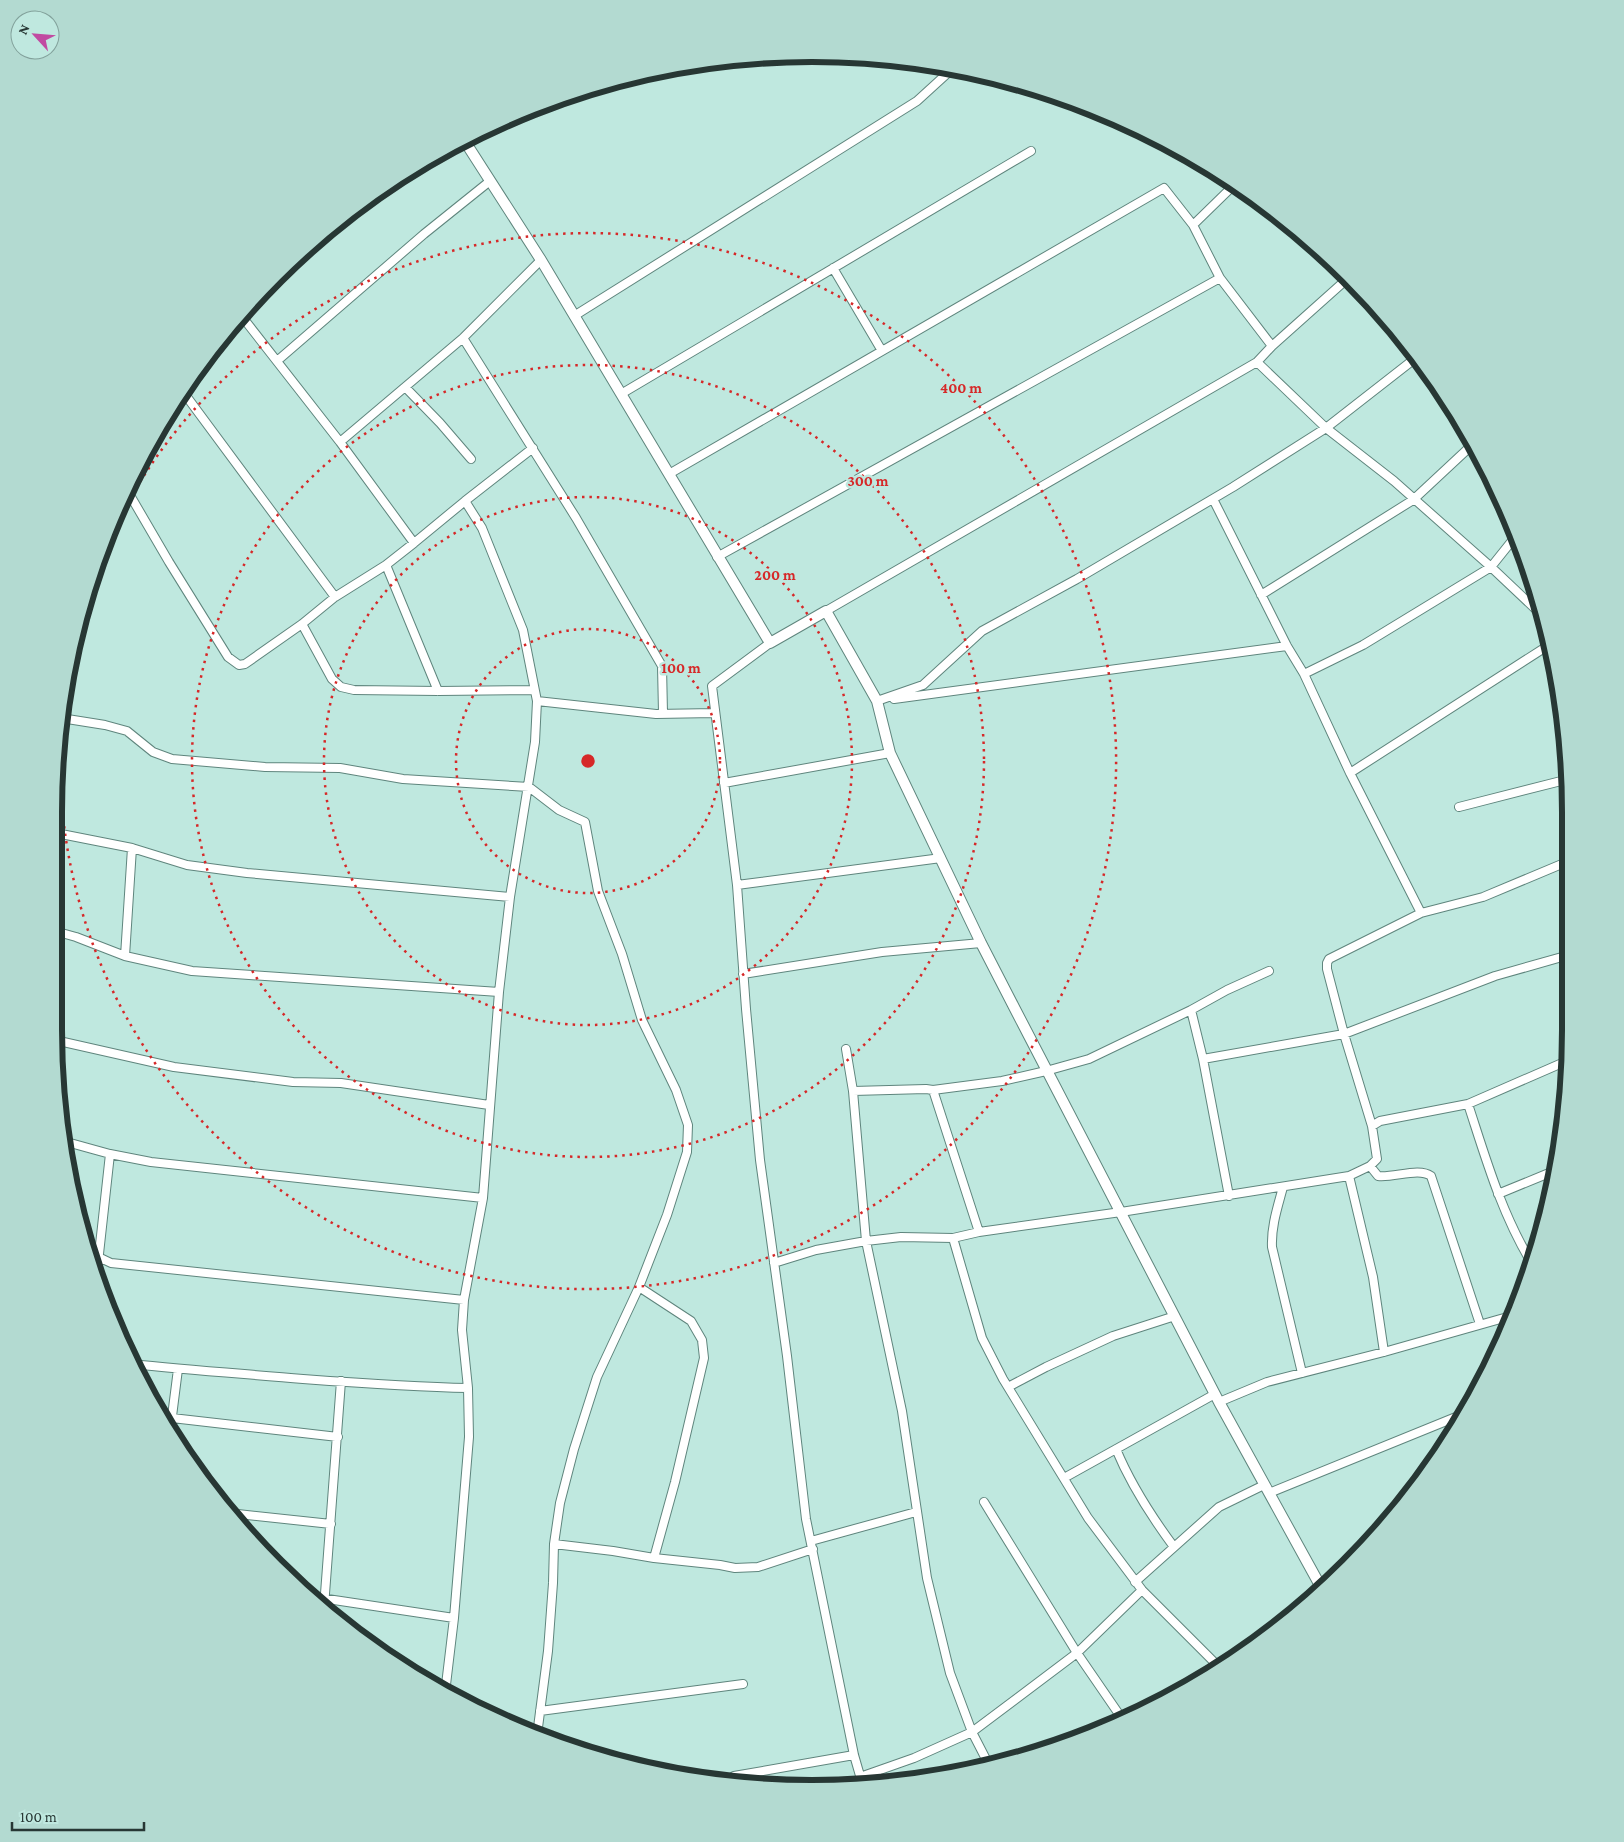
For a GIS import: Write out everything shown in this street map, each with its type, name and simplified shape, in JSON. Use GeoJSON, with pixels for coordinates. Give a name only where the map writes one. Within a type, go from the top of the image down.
{"type":"FeatureCollection","features":[{"type":"Feature","properties":{"kind":"street"},"geometry":{"type":"LineString","coordinates":[[574,316],[918,101],[946,75]]}},
{"type":"Feature","properties":{"kind":"street"},"geometry":{"type":"LineString","coordinates":[[468,147],[541,260],[770,643]]}},
{"type":"Feature","properties":{"kind":"street"},"geometry":{"type":"LineString","coordinates":[[621,394],[1031,151]]}},
{"type":"Feature","properties":{"kind":"street"},"geometry":{"type":"LineString","coordinates":[[277,361],[424,234],[490,181]]}},
{"type":"Feature","properties":{"kind":"street"},"geometry":{"type":"LineString","coordinates":[[669,474],[1164,188],[1193,225],[1220,278],[1272,346]]}},
{"type":"Feature","properties":{"kind":"street"},"geometry":{"type":"LineString","coordinates":[[1193,225],[1229,190]]}},
{"type":"Feature","properties":{"kind":"street"},"geometry":{"type":"LineString","coordinates":[[340,442],[464,338],[541,260]]}},
{"type":"Feature","properties":{"kind":"street"},"geometry":{"type":"LineString","coordinates":[[833,268],[882,351]]}},
{"type":"Feature","properties":{"kind":"street"},"geometry":{"type":"LineString","coordinates":[[717,557],[1220,278]]}},
{"type":"Feature","properties":{"kind":"street"},"geometry":{"type":"LineString","coordinates":[[1142,1590],[1077,1652],[972,1732],[914,1758],[860,1777],[806,1519],[787,1356],[760,1160],[737,885],[712,686],[770,643],[1257,362],[1272,346],[1343,283]]}},
{"type":"Feature","properties":{"kind":"street"},"geometry":{"type":"LineString","coordinates":[[246,321],[340,442],[414,543]]}},
{"type":"Feature","properties":{"kind":"street"},"geometry":{"type":"LineString","coordinates":[[464,338],[534,448],[662,666],[663,714]]}},
{"type":"Feature","properties":{"kind":"street"},"geometry":{"type":"LineString","coordinates":[[1257,362],[1326,428],[1388,476],[1532,606]]}},
{"type":"Feature","properties":{"kind":"street"},"geometry":{"type":"LineString","coordinates":[[877,701],[923,685],[982,631],[1077,579],[1213,499],[1326,428],[1411,362]]}},
{"type":"Feature","properties":{"kind":"street"},"geometry":{"type":"LineString","coordinates":[[405,387],[440,423],[471,460]]}},
{"type":"Feature","properties":{"kind":"street"},"geometry":{"type":"LineString","coordinates":[[188,398],[335,597]]}},
{"type":"Feature","properties":{"kind":"street"},"geometry":{"type":"LineString","coordinates":[[132,499],[228,657],[239,664],[245,664],[302,624],[335,597],[386,565],[534,448]]}},
{"type":"Feature","properties":{"kind":"street"},"geometry":{"type":"LineString","coordinates":[[1262,594],[1413,500],[1467,449]]}},
{"type":"Feature","properties":{"kind":"street"},"geometry":{"type":"LineString","coordinates":[[1213,499],[1287,646],[1304,674],[1350,773],[1421,913]]}},
{"type":"Feature","properties":{"kind":"street"},"geometry":{"type":"LineString","coordinates":[[446,1684],[454,1618],[469,1437],[468,1388],[462,1330],[464,1300],[483,1198],[499,992],[510,897],[535,742],[537,701],[523,630],[482,528],[465,501]]}},
{"type":"Feature","properties":{"kind":"street"},"geometry":{"type":"LineString","coordinates":[[1304,674],[1363,645],[1491,567],[1511,542]]}},
{"type":"Feature","properties":{"kind":"street"},"geometry":{"type":"LineString","coordinates":[[386,565],[438,692]]}},
{"type":"Feature","properties":{"kind":"street"},"geometry":{"type":"LineString","coordinates":[[826,611],[877,701],[890,753],[981,943],[1217,1398],[1318,1582]]}},
{"type":"Feature","properties":{"kind":"street"},"geometry":{"type":"LineString","coordinates":[[302,624],[332,679],[341,686],[354,690],[438,692],[534,690]]}},
{"type":"Feature","properties":{"kind":"street"},"geometry":{"type":"LineString","coordinates":[[877,701],[1287,646]]}},
{"type":"Feature","properties":{"kind":"street"},"geometry":{"type":"LineString","coordinates":[[1350,773],[1543,649]]}},
{"type":"Feature","properties":{"kind":"street"},"geometry":{"type":"LineString","coordinates":[[537,701],[663,714],[715,713]]}},
{"type":"Feature","properties":{"kind":"street"},"geometry":{"type":"LineString","coordinates":[[68,719],[105,725],[127,731],[153,752],[172,759],[265,767],[340,768],[403,779],[529,787],[559,810],[585,822],[598,891],[622,954],[642,1020],[676,1090],[688,1125],[687,1152],[667,1215],[639,1287],[597,1377],[574,1449],[560,1504],[554,1544],[549,1632],[538,1727]]}},
{"type":"Feature","properties":{"kind":"street"},"geometry":{"type":"LineString","coordinates":[[724,783],[890,753]]}},
{"type":"Feature","properties":{"kind":"street"},"geometry":{"type":"LineString","coordinates":[[1459,807],[1561,781]]}},
{"type":"Feature","properties":{"kind":"street"},"geometry":{"type":"LineString","coordinates":[[62,835],[132,848],[187,865],[247,873],[510,897]]}},
{"type":"Feature","properties":{"kind":"street"},"geometry":{"type":"LineString","coordinates":[[125,956],[132,848]]}},
{"type":"Feature","properties":{"kind":"street"},"geometry":{"type":"LineString","coordinates":[[737,885],[941,858]]}},
{"type":"Feature","properties":{"kind":"street"},"geometry":{"type":"LineString","coordinates":[[774,1263],[816,1250],[866,1241],[901,1238],[953,1238],[979,1232],[1229,1196],[1349,1176],[1370,1166],[1378,1159],[1372,1126],[1344,1034],[1327,968],[1329,959],[1421,913],[1483,897],[1562,864]]}},
{"type":"Feature","properties":{"kind":"street"},"geometry":{"type":"LineString","coordinates":[[62,933],[125,956],[192,971],[499,992]]}},
{"type":"Feature","properties":{"kind":"street"},"geometry":{"type":"LineString","coordinates":[[743,974],[882,952],[981,943]]}},
{"type":"Feature","properties":{"kind":"street"},"geometry":{"type":"LineString","coordinates":[[1203,1059],[1344,1034],[1495,976],[1562,957]]}},
{"type":"Feature","properties":{"kind":"street"},"geometry":{"type":"LineString","coordinates":[[852,1091],[933,1090],[1002,1081],[1089,1059],[1269,971]]}},
{"type":"Feature","properties":{"kind":"street"},"geometry":{"type":"LineString","coordinates":[[1191,1010],[1203,1059],[1229,1196]]}},
{"type":"Feature","properties":{"kind":"street"},"geometry":{"type":"LineString","coordinates":[[62,1042],[174,1067],[293,1082],[341,1083],[489,1105]]}},
{"type":"Feature","properties":{"kind":"street"},"geometry":{"type":"LineString","coordinates":[[846,1049],[852,1091],[866,1241],[902,1410],[927,1578],[950,1673],[972,1732],[985,1759]]}},
{"type":"Feature","properties":{"kind":"street"},"geometry":{"type":"LineString","coordinates":[[1372,1126],[1380,1121],[1468,1104],[1561,1064]]}},
{"type":"Feature","properties":{"kind":"street"},"geometry":{"type":"LineString","coordinates":[[933,1090],[979,1232]]}},
{"type":"Feature","properties":{"kind":"street"},"geometry":{"type":"LineString","coordinates":[[1468,1104],[1498,1194],[1514,1234],[1527,1255]]}},
{"type":"Feature","properties":{"kind":"street"},"geometry":{"type":"LineString","coordinates":[[72,1144],[151,1162],[483,1198]]}},
{"type":"Feature","properties":{"kind":"street"},"geometry":{"type":"LineString","coordinates":[[98,1258],[110,1154]]}},
{"type":"Feature","properties":{"kind":"street"},"geometry":{"type":"LineString","coordinates":[[1370,1166],[1378,1176],[1387,1177],[1422,1172],[1432,1176],[1480,1324]]}},
{"type":"Feature","properties":{"kind":"street"},"geometry":{"type":"LineString","coordinates":[[1498,1194],[1547,1174]]}},
{"type":"Feature","properties":{"kind":"street"},"geometry":{"type":"LineString","coordinates":[[1349,1176],[1374,1277],[1384,1352]]}},
{"type":"Feature","properties":{"kind":"street"},"geometry":{"type":"LineString","coordinates":[[1283,1187],[1273,1230],[1272,1246],[1302,1373]]}},
{"type":"Feature","properties":{"kind":"street"},"geometry":{"type":"LineString","coordinates":[[953,1238],[982,1338],[1008,1388],[1088,1518],[1135,1582],[1214,1662]]}},
{"type":"Feature","properties":{"kind":"street"},"geometry":{"type":"LineString","coordinates":[[98,1258],[121,1264],[464,1300]]}},
{"type":"Feature","properties":{"kind":"street"},"geometry":{"type":"LineString","coordinates":[[639,1287],[691,1321],[702,1340],[704,1348],[704,1358],[675,1482],[654,1558]]}},
{"type":"Feature","properties":{"kind":"street"},"geometry":{"type":"LineString","coordinates":[[1008,1388],[1046,1367],[1113,1336],[1175,1316]]}},
{"type":"Feature","properties":{"kind":"street"},"geometry":{"type":"LineString","coordinates":[[1064,1478],[1116,1449],[1217,1398],[1267,1382],[1384,1352],[1504,1318]]}},
{"type":"Feature","properties":{"kind":"street"},"geometry":{"type":"LineString","coordinates":[[142,1365],[434,1388],[468,1388]]}},
{"type":"Feature","properties":{"kind":"street"},"geometry":{"type":"LineString","coordinates":[[178,1369],[172,1418],[338,1437]]}},
{"type":"Feature","properties":{"kind":"street"},"geometry":{"type":"LineString","coordinates":[[325,1600],[341,1381]]}},
{"type":"Feature","properties":{"kind":"street"},"geometry":{"type":"LineString","coordinates":[[1135,1582],[1219,1507],[1453,1418]]}},
{"type":"Feature","properties":{"kind":"street"},"geometry":{"type":"LineString","coordinates":[[1116,1449],[1126,1474],[1148,1512],[1174,1547]]}},
{"type":"Feature","properties":{"kind":"street"},"geometry":{"type":"LineString","coordinates":[[984,1502],[1077,1652],[1118,1713]]}},
{"type":"Feature","properties":{"kind":"street"},"geometry":{"type":"LineString","coordinates":[[554,1544],[735,1568],[758,1566],[812,1545],[916,1512]]}},
{"type":"Feature","properties":{"kind":"street"},"geometry":{"type":"LineString","coordinates":[[240,1514],[331,1524]]}},
{"type":"Feature","properties":{"kind":"street"},"geometry":{"type":"LineString","coordinates":[[330,1604],[454,1618]]}},
{"type":"Feature","properties":{"kind":"street"},"geometry":{"type":"LineString","coordinates":[[540,1711],[743,1684]]}},
{"type":"Feature","properties":{"kind":"street"},"geometry":{"type":"LineString","coordinates":[[737,1775],[854,1754]]}}]}
